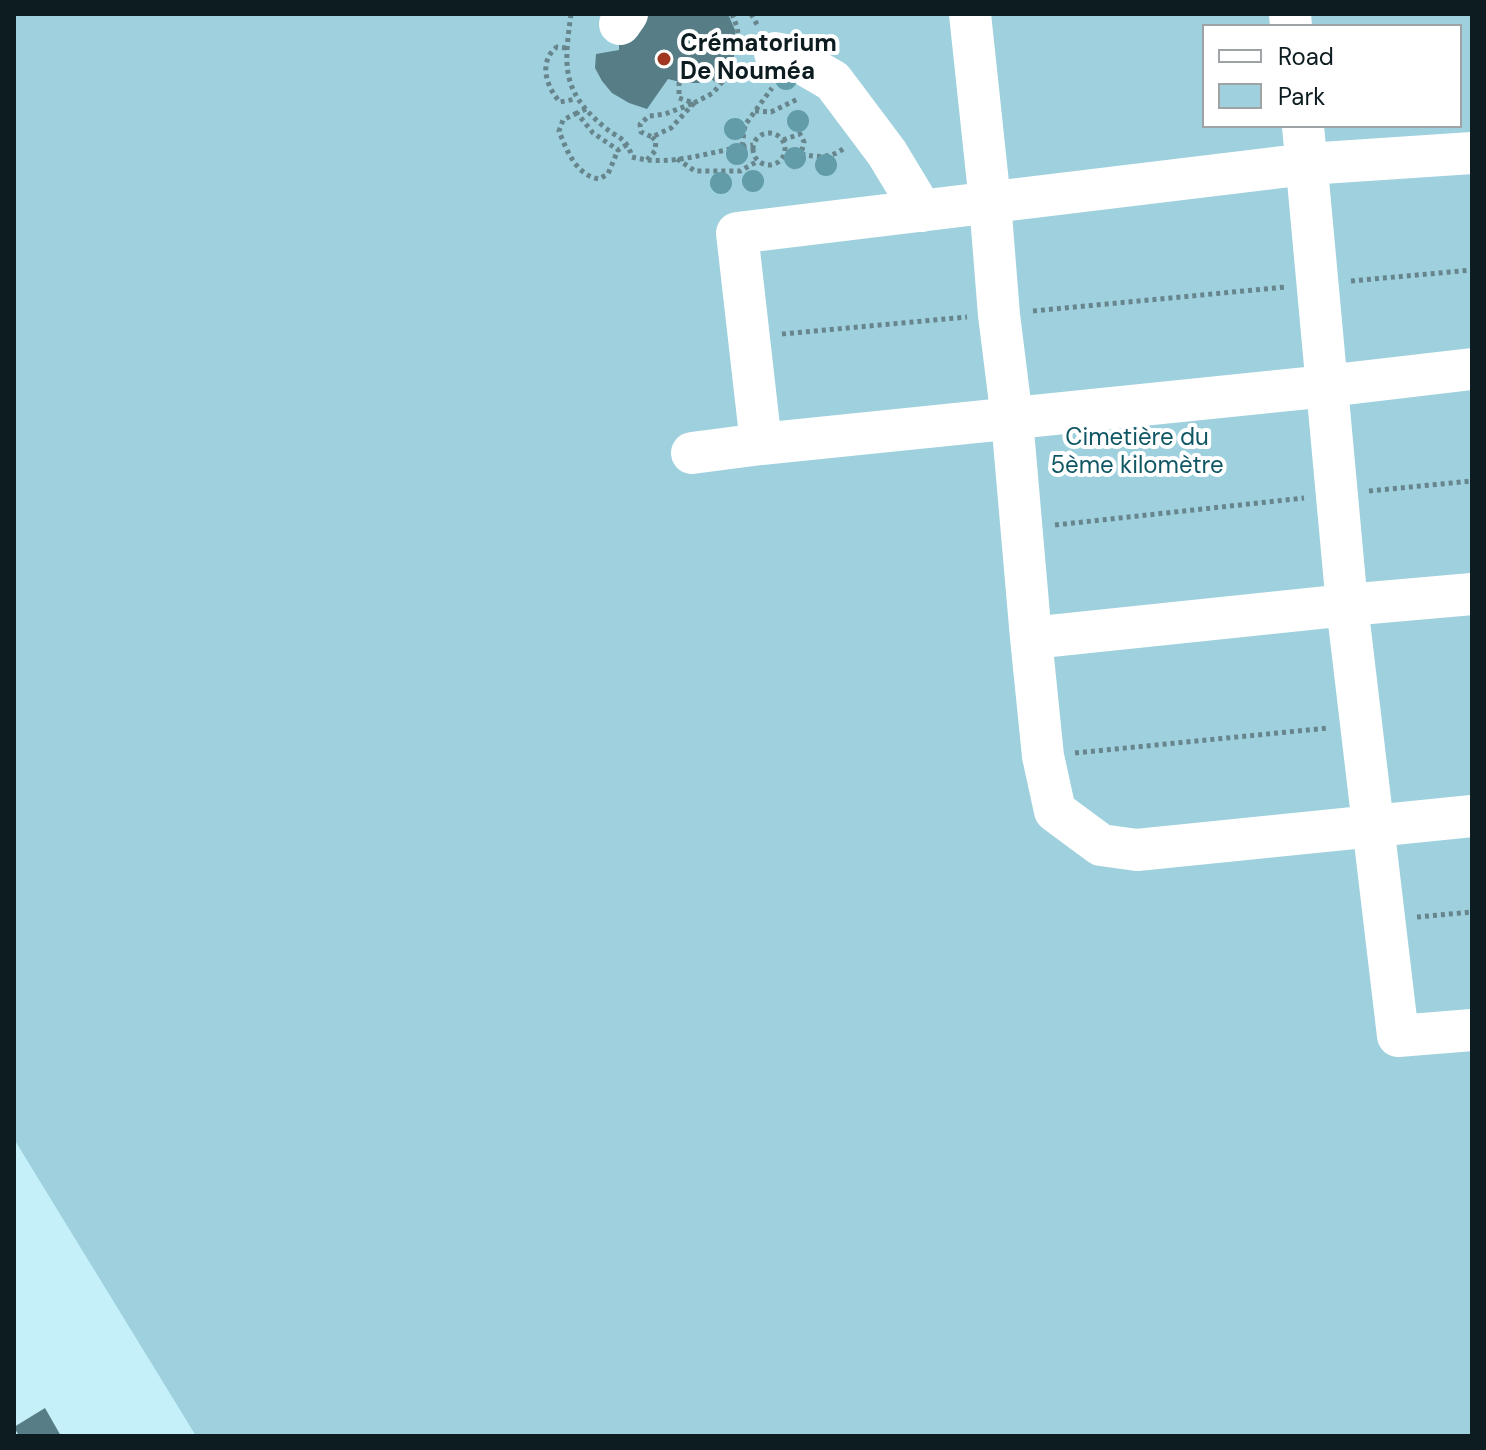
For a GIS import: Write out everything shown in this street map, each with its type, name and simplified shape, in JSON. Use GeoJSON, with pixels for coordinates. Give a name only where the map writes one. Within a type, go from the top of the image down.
{"type":"FeatureCollection","features":[{"type":"Feature","properties":{"kind":"lane"},"geometry":{"type":"LineString","coordinates":[[970,14],[1043,756],[1055,811],[1101,845],[1137,850],[1472,816]]}},
{"type":"Feature","properties":{"kind":"lane"},"geometry":{"type":"LineString","coordinates":[[773,57],[833,81],[887,153],[922,211]]}},
{"type":"Feature","properties":{"kind":"lane"},"geometry":{"type":"LineString","coordinates":[[1305,145],[1347,605],[1398,1036],[1472,1030]]}},
{"type":"Feature","properties":{"kind":"lane"},"geometry":{"type":"LineString","coordinates":[[761,444],[737,233],[990,202],[1305,145],[1472,153]]}},
{"type":"Feature","properties":{"kind":"lane"},"geometry":{"type":"LineString","coordinates":[[692,453],[1472,369]]}},
{"type":"Feature","properties":{"kind":"lane"},"geometry":{"type":"LineString","coordinates":[[1031,638],[1472,594]]}},
{"type":"Feature","properties":{"kind":"path"},"geometry":{"type":"LineString","coordinates":[[571,14],[566,48],[570,84],[576,99],[604,127],[628,144],[632,157],[646,161],[716,153],[753,145]]}},
{"type":"Feature","properties":{"kind":"path"},"geometry":{"type":"LineString","coordinates":[[732,14],[740,41],[773,57]]}},
{"type":"Feature","properties":{"kind":"path"},"geometry":{"type":"LineString","coordinates":[[566,48],[557,47],[550,52],[545,65],[550,87],[560,102],[576,99]]}},
{"type":"Feature","properties":{"kind":"path"},"geometry":{"type":"LineString","coordinates":[[646,161],[655,151],[656,141],[641,132],[640,124],[649,116],[665,114],[694,103],[713,93],[728,75],[751,60],[773,57]]}},
{"type":"Feature","properties":{"kind":"path"},"geometry":{"type":"LineString","coordinates":[[742,146],[745,125],[754,111],[773,57]]}},
{"type":"Feature","properties":{"kind":"path"},"geometry":{"type":"LineString","coordinates":[[679,82],[679,98],[694,103]]}},
{"type":"Feature","properties":{"kind":"path"},"geometry":{"type":"LineString","coordinates":[[754,111],[771,112],[799,99]]}},
{"type":"Feature","properties":{"kind":"path"},"geometry":{"type":"LineString","coordinates":[[652,137],[671,128],[694,103]]}},
{"type":"Feature","properties":{"kind":"path"},"geometry":{"type":"LineString","coordinates":[[586,109],[563,120],[559,131],[569,157],[588,178],[599,179],[608,174],[618,150],[628,144]]}},
{"type":"Feature","properties":{"kind":"path"},"geometry":{"type":"LineString","coordinates":[[577,113],[593,133],[618,150]]}},
{"type":"Feature","properties":{"kind":"path"},"geometry":{"type":"LineString","coordinates":[[770,132],[783,140],[786,151],[781,160],[772,165],[762,164],[754,156],[753,145],[759,136],[770,132]]}},
{"type":"Feature","properties":{"kind":"path"},"geometry":{"type":"LineString","coordinates":[[783,140],[800,134],[804,142],[793,169]]}},
{"type":"Feature","properties":{"kind":"path"},"geometry":{"type":"LineString","coordinates":[[676,158],[695,171],[740,171],[758,161]]}},
{"type":"Feature","properties":{"kind":"path"},"geometry":{"type":"LineString","coordinates":[[749,337],[1472,270]]}},
{"type":"Feature","properties":{"kind":"path"},"geometry":{"type":"LineString","coordinates":[[1021,528],[1472,481]]}},
{"type":"Feature","properties":{"kind":"path"},"geometry":{"type":"LineString","coordinates":[[1043,756],[1361,724]]}},
{"type":"Feature","properties":{"kind":"path"},"geometry":{"type":"LineString","coordinates":[[1384,921],[1472,912]]}},
{"type":"Feature","properties":{"kind":"green space","name":"Cimetière du 5ème kilomètre"},"geometry":{"type":"Polygon","coordinates":[[[14,14],[1472,14],[1472,1436],[196,1436],[14,1139],[14,14]]]}},
{"type":"Feature","properties":{"kind":"building","name":"Crématorium De Nouméa"},"geometry":{"type":"Polygon","coordinates":[[[642,14],[728,14],[735,30],[736,48],[732,64],[723,78],[717,83],[706,76],[699,83],[668,79],[647,109],[612,93],[595,68],[596,54],[619,50],[619,33],[642,14]]]}},
{"type":"Feature","properties":{"kind":"building"},"geometry":{"type":"Polygon","coordinates":[[[45,1408],[61,1436],[19,1436],[14,1427],[45,1408]]]}},
{"type":"Feature","properties":{"kind":"place","name":"Crématorium De Nouméa"},"geometry":{"type":"Point","coordinates":[664,59]}}]}
